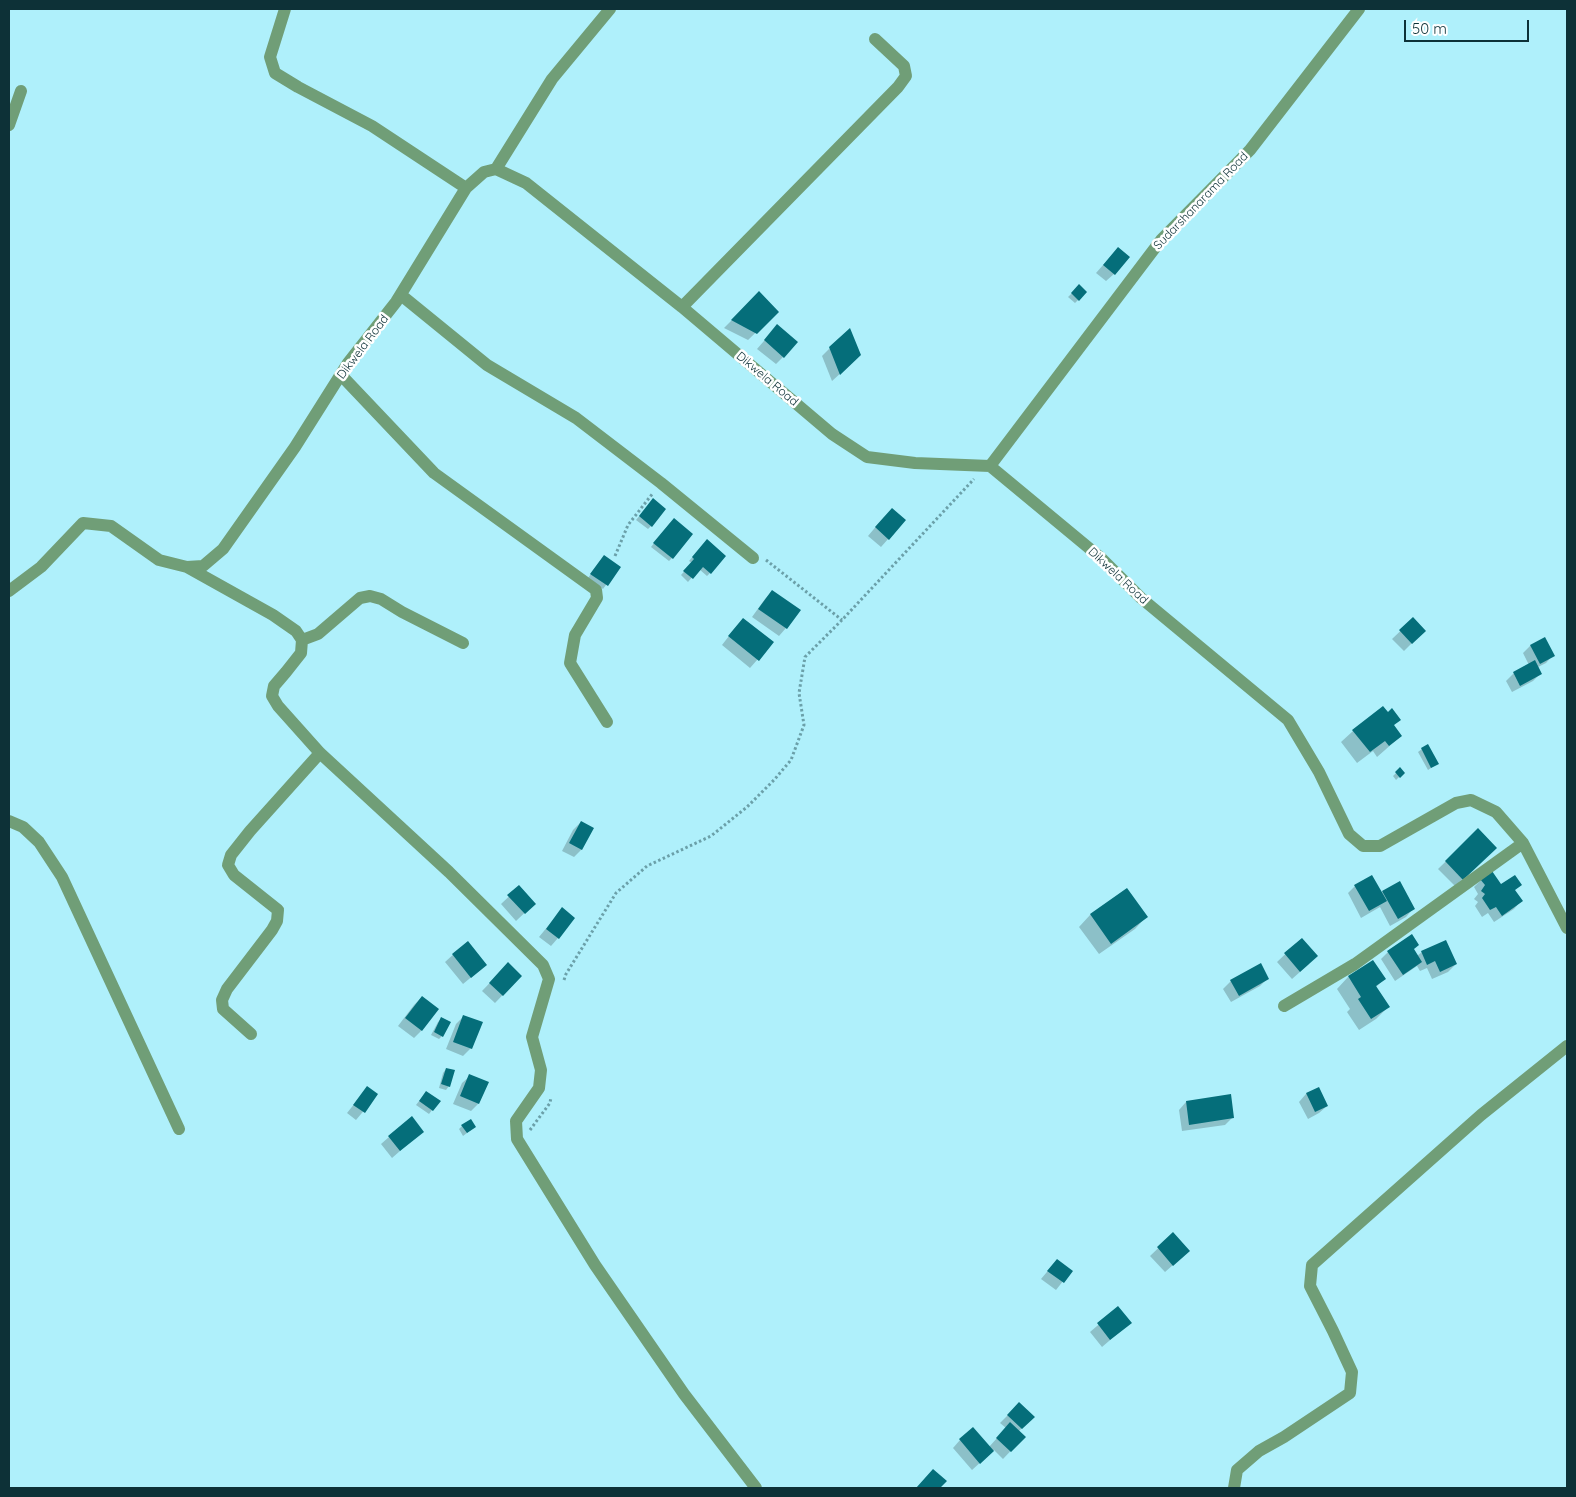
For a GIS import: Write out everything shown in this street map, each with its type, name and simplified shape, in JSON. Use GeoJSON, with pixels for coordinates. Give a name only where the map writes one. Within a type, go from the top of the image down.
{"type":"FeatureCollection","features":[{"type":"Feature","properties":{"kind":"street"},"geometry":{"type":"LineString","coordinates":[[285,9],[270,57],[275,73],[298,88],[372,126],[466,188]]}},
{"type":"Feature","properties":{"kind":"street"},"geometry":{"type":"LineString","coordinates":[[496,169],[552,79],[610,9]]}},
{"type":"Feature","properties":{"kind":"street","name":"Sudarshanarama Road"},"geometry":{"type":"LineString","coordinates":[[990,466],[1161,240],[1250,150],[1359,9]]}},
{"type":"Feature","properties":{"kind":"street"},"geometry":{"type":"LineString","coordinates":[[682,307],[898,87],[906,76],[904,66],[875,39]]}},
{"type":"Feature","properties":{"kind":"street"},"geometry":{"type":"LineString","coordinates":[[9,125],[21,92]]}},
{"type":"Feature","properties":{"kind":"street","name":"Dikwela Road"},"geometry":{"type":"LineString","coordinates":[[187,567],[203,566],[223,549],[295,447],[348,364],[401,295],[466,188],[484,172],[496,169],[526,184],[682,307],[832,434],[867,458],[915,463],[990,466],[1101,558],[1141,598],[1288,720],[1319,772],[1349,834],[1363,846],[1380,846],[1456,803],[1471,800],[1496,812],[1523,843],[1567,928]]}},
{"type":"Feature","properties":{"kind":"street"},"geometry":{"type":"LineString","coordinates":[[401,295],[487,365],[576,418],[662,483],[753,558]]}},
{"type":"Feature","properties":{"kind":"street"},"geometry":{"type":"LineString","coordinates":[[341,375],[434,473],[596,590],[597,598],[575,635],[570,663],[607,722]]}},
{"type":"Feature","properties":{"kind":"street"},"geometry":{"type":"LineString","coordinates":[[9,590],[41,567],[83,523],[111,526],[159,560],[187,567],[273,615],[296,631],[302,640],[301,652],[274,686],[272,696],[278,706],[320,753],[449,872],[543,965],[549,979],[532,1037],[541,1070],[539,1088],[516,1121],[517,1139],[595,1265],[684,1394],[756,1488]]}},
{"type":"Feature","properties":{"kind":"street"},"geometry":{"type":"LineString","coordinates":[[302,640],[318,634],[360,598],[370,596],[381,599],[402,612],[463,643]]}},
{"type":"Feature","properties":{"kind":"street"},"geometry":{"type":"LineString","coordinates":[[251,1034],[223,1009],[222,1000],[226,989],[272,930],[277,921],[278,910],[234,875],[228,865],[231,855],[250,831],[320,753]]}},
{"type":"Feature","properties":{"kind":"street"},"geometry":{"type":"LineString","coordinates":[[9,821],[23,827],[39,842],[62,877],[179,1129]]}},
{"type":"Feature","properties":{"kind":"street"},"geometry":{"type":"LineString","coordinates":[[1284,1006],[1355,964],[1523,843]]}},
{"type":"Feature","properties":{"kind":"street"},"geometry":{"type":"LineString","coordinates":[[1234,1488],[1237,1470],[1259,1451],[1350,1393],[1352,1372],[1310,1286],[1312,1265],[1481,1115],[1567,1046]]}},
{"type":"Feature","properties":{"kind":"path"},"geometry":{"type":"LineString","coordinates":[[563,983],[566,974],[616,893],[647,866],[711,836],[748,807],[791,760],[804,725],[799,693],[805,657],[976,477],[990,466]]}},
{"type":"Feature","properties":{"kind":"path"},"geometry":{"type":"LineString","coordinates":[[615,556],[628,525],[662,483]]}},
{"type":"Feature","properties":{"kind":"path"},"geometry":{"type":"LineString","coordinates":[[753,558],[766,560],[842,620]]}},
{"type":"Feature","properties":{"kind":"path"},"geometry":{"type":"LineString","coordinates":[[517,1139],[529,1131],[550,1103],[552,1094]]}},
{"type":"Feature","properties":{"kind":"building"},"geometry":{"type":"Polygon","coordinates":[[[1118,247],[1130,257],[1115,275],[1103,265],[1118,247]]]}},
{"type":"Feature","properties":{"kind":"building"},"geometry":{"type":"Polygon","coordinates":[[[1079,284],[1087,292],[1079,301],[1071,293],[1079,284]]]}},
{"type":"Feature","properties":{"kind":"building"},"geometry":{"type":"Polygon","coordinates":[[[759,291],[779,312],[757,334],[731,320],[759,291]]]}},
{"type":"Feature","properties":{"kind":"building"},"geometry":{"type":"Polygon","coordinates":[[[777,324],[798,342],[784,358],[764,340],[777,324]]]}},
{"type":"Feature","properties":{"kind":"building"},"geometry":{"type":"Polygon","coordinates":[[[850,328],[861,355],[840,375],[829,347],[850,328]]]}},
{"type":"Feature","properties":{"kind":"building"},"geometry":{"type":"Polygon","coordinates":[[[653,498],[666,509],[652,527],[639,516],[653,498]]]}},
{"type":"Feature","properties":{"kind":"building"},"geometry":{"type":"Polygon","coordinates":[[[892,508],[906,520],[889,540],[875,527],[892,508]]]}},
{"type":"Feature","properties":{"kind":"building"},"geometry":{"type":"Polygon","coordinates":[[[674,518],[693,534],[673,559],[653,543],[674,518]]]}},
{"type":"Feature","properties":{"kind":"building"},"geometry":{"type":"Polygon","coordinates":[[[707,539],[726,556],[711,574],[703,567],[693,579],[683,571],[694,559],[692,557],[707,539]]]}},
{"type":"Feature","properties":{"kind":"building"},"geometry":{"type":"Polygon","coordinates":[[[604,555],[621,567],[608,586],[590,574],[604,555]]]}},
{"type":"Feature","properties":{"kind":"building"},"geometry":{"type":"Polygon","coordinates":[[[772,590],[801,610],[787,629],[758,609],[772,590]]]}},
{"type":"Feature","properties":{"kind":"building"},"geometry":{"type":"Polygon","coordinates":[[[1413,617],[1426,631],[1412,644],[1399,630],[1413,617]]]}},
{"type":"Feature","properties":{"kind":"building"},"geometry":{"type":"Polygon","coordinates":[[[743,618],[774,642],[759,661],[728,636],[743,618]]]}},
{"type":"Feature","properties":{"kind":"building"},"geometry":{"type":"Polygon","coordinates":[[[1545,637],[1555,656],[1540,664],[1530,645],[1545,637]]]}},
{"type":"Feature","properties":{"kind":"building"},"geometry":{"type":"Polygon","coordinates":[[[1535,660],[1542,674],[1520,686],[1513,672],[1535,660]]]}},
{"type":"Feature","properties":{"kind":"building"},"geometry":{"type":"Polygon","coordinates":[[[1383,706],[1388,712],[1392,708],[1401,720],[1394,725],[1402,736],[1389,746],[1385,741],[1370,752],[1352,730],[1383,706]]]}},
{"type":"Feature","properties":{"kind":"building"},"geometry":{"type":"Polygon","coordinates":[[[1428,744],[1439,764],[1431,768],[1421,748],[1428,744]]]}},
{"type":"Feature","properties":{"kind":"building"},"geometry":{"type":"Polygon","coordinates":[[[1400,767],[1405,773],[1400,778],[1395,772],[1400,767]]]}},
{"type":"Feature","properties":{"kind":"building"},"geometry":{"type":"Polygon","coordinates":[[[581,821],[594,828],[582,850],[569,843],[581,821]]]}},
{"type":"Feature","properties":{"kind":"building"},"geometry":{"type":"Polygon","coordinates":[[[1478,828],[1497,848],[1463,880],[1445,861],[1478,828]]]}},
{"type":"Feature","properties":{"kind":"building"},"geometry":{"type":"Polygon","coordinates":[[[1492,871],[1501,884],[1515,875],[1522,885],[1515,890],[1523,901],[1502,916],[1496,907],[1490,910],[1482,898],[1485,894],[1481,891],[1485,885],[1480,879],[1492,871]]]}},
{"type":"Feature","properties":{"kind":"building"},"geometry":{"type":"Polygon","coordinates":[[[1372,875],[1387,901],[1369,911],[1354,885],[1372,875]]]}},
{"type":"Feature","properties":{"kind":"building"},"geometry":{"type":"Polygon","coordinates":[[[1400,881],[1415,909],[1398,919],[1382,891],[1400,881]]]}},
{"type":"Feature","properties":{"kind":"building"},"geometry":{"type":"Polygon","coordinates":[[[519,885],[536,904],[525,914],[507,895],[519,885]]]}},
{"type":"Feature","properties":{"kind":"building"},"geometry":{"type":"Polygon","coordinates":[[[1127,888],[1148,917],[1111,944],[1090,914],[1127,888]]]}},
{"type":"Feature","properties":{"kind":"building"},"geometry":{"type":"Polygon","coordinates":[[[562,907],[575,918],[559,939],[546,929],[562,907]]]}},
{"type":"Feature","properties":{"kind":"building"},"geometry":{"type":"Polygon","coordinates":[[[1412,934],[1419,945],[1414,949],[1422,962],[1403,975],[1387,951],[1412,934]]]}},
{"type":"Feature","properties":{"kind":"building"},"geometry":{"type":"Polygon","coordinates":[[[1302,938],[1318,956],[1300,972],[1284,953],[1302,938]]]}},
{"type":"Feature","properties":{"kind":"building"},"geometry":{"type":"Polygon","coordinates":[[[1446,940],[1457,964],[1440,972],[1435,961],[1427,965],[1421,951],[1446,940]]]}},
{"type":"Feature","properties":{"kind":"building"},"geometry":{"type":"Polygon","coordinates":[[[468,941],[487,965],[471,978],[452,954],[468,941]]]}},
{"type":"Feature","properties":{"kind":"building"},"geometry":{"type":"Polygon","coordinates":[[[1373,960],[1386,979],[1376,986],[1390,1007],[1371,1019],[1358,999],[1361,997],[1348,976],[1373,960]]]}},
{"type":"Feature","properties":{"kind":"building"},"geometry":{"type":"Polygon","coordinates":[[[508,962],[522,976],[503,996],[489,983],[508,962]]]}},
{"type":"Feature","properties":{"kind":"building"},"geometry":{"type":"Polygon","coordinates":[[[1261,963],[1269,979],[1239,996],[1230,980],[1261,963]]]}},
{"type":"Feature","properties":{"kind":"building"},"geometry":{"type":"Polygon","coordinates":[[[422,996],[439,1009],[422,1031],[405,1018],[422,996]]]}},
{"type":"Feature","properties":{"kind":"building"},"geometry":{"type":"Polygon","coordinates":[[[463,1015],[483,1022],[472,1049],[453,1042],[463,1015]]]}},
{"type":"Feature","properties":{"kind":"building"},"geometry":{"type":"Polygon","coordinates":[[[441,1017],[451,1022],[443,1037],[434,1032],[441,1017]]]}},
{"type":"Feature","properties":{"kind":"building"},"geometry":{"type":"Polygon","coordinates":[[[446,1068],[455,1070],[450,1087],[441,1084],[446,1068]]]}},
{"type":"Feature","properties":{"kind":"building"},"geometry":{"type":"Polygon","coordinates":[[[469,1074],[489,1082],[479,1104],[460,1096],[469,1074]]]}},
{"type":"Feature","properties":{"kind":"building"},"geometry":{"type":"Polygon","coordinates":[[[367,1086],[378,1094],[365,1113],[353,1105],[367,1086]]]}},
{"type":"Feature","properties":{"kind":"building"},"geometry":{"type":"Polygon","coordinates":[[[1319,1087],[1328,1106],[1315,1112],[1306,1093],[1319,1087]]]}},
{"type":"Feature","properties":{"kind":"building"},"geometry":{"type":"Polygon","coordinates":[[[426,1091],[441,1101],[433,1111],[419,1101],[426,1091]]]}},
{"type":"Feature","properties":{"kind":"building"},"geometry":{"type":"Polygon","coordinates":[[[1231,1094],[1234,1118],[1189,1125],[1186,1101],[1231,1094]]]}},
{"type":"Feature","properties":{"kind":"building"},"geometry":{"type":"Polygon","coordinates":[[[412,1116],[424,1132],[400,1151],[388,1136],[412,1116]]]}},
{"type":"Feature","properties":{"kind":"building"},"geometry":{"type":"Polygon","coordinates":[[[471,1119],[476,1127],[467,1133],[461,1125],[471,1119]]]}},
{"type":"Feature","properties":{"kind":"building"},"geometry":{"type":"Polygon","coordinates":[[[1173,1232],[1190,1251],[1173,1266],[1157,1247],[1173,1232]]]}},
{"type":"Feature","properties":{"kind":"building"},"geometry":{"type":"Polygon","coordinates":[[[1057,1259],[1073,1271],[1064,1283],[1047,1271],[1057,1259]]]}},
{"type":"Feature","properties":{"kind":"building"},"geometry":{"type":"Polygon","coordinates":[[[1118,1306],[1132,1323],[1110,1340],[1097,1323],[1118,1306]]]}},
{"type":"Feature","properties":{"kind":"building"},"geometry":{"type":"Polygon","coordinates":[[[1019,1402],[1035,1417],[1022,1429],[1007,1415],[1019,1402]]]}},
{"type":"Feature","properties":{"kind":"building"},"geometry":{"type":"Polygon","coordinates":[[[1010,1422],[1026,1437],[1011,1452],[996,1438],[1010,1422]]]}},
{"type":"Feature","properties":{"kind":"building"},"geometry":{"type":"Polygon","coordinates":[[[973,1427],[994,1451],[980,1464],[959,1439],[973,1427]]]}},
{"type":"Feature","properties":{"kind":"building"},"geometry":{"type":"Polygon","coordinates":[[[933,1469],[947,1481],[940,1488],[916,1488],[933,1469]]]}}]}
